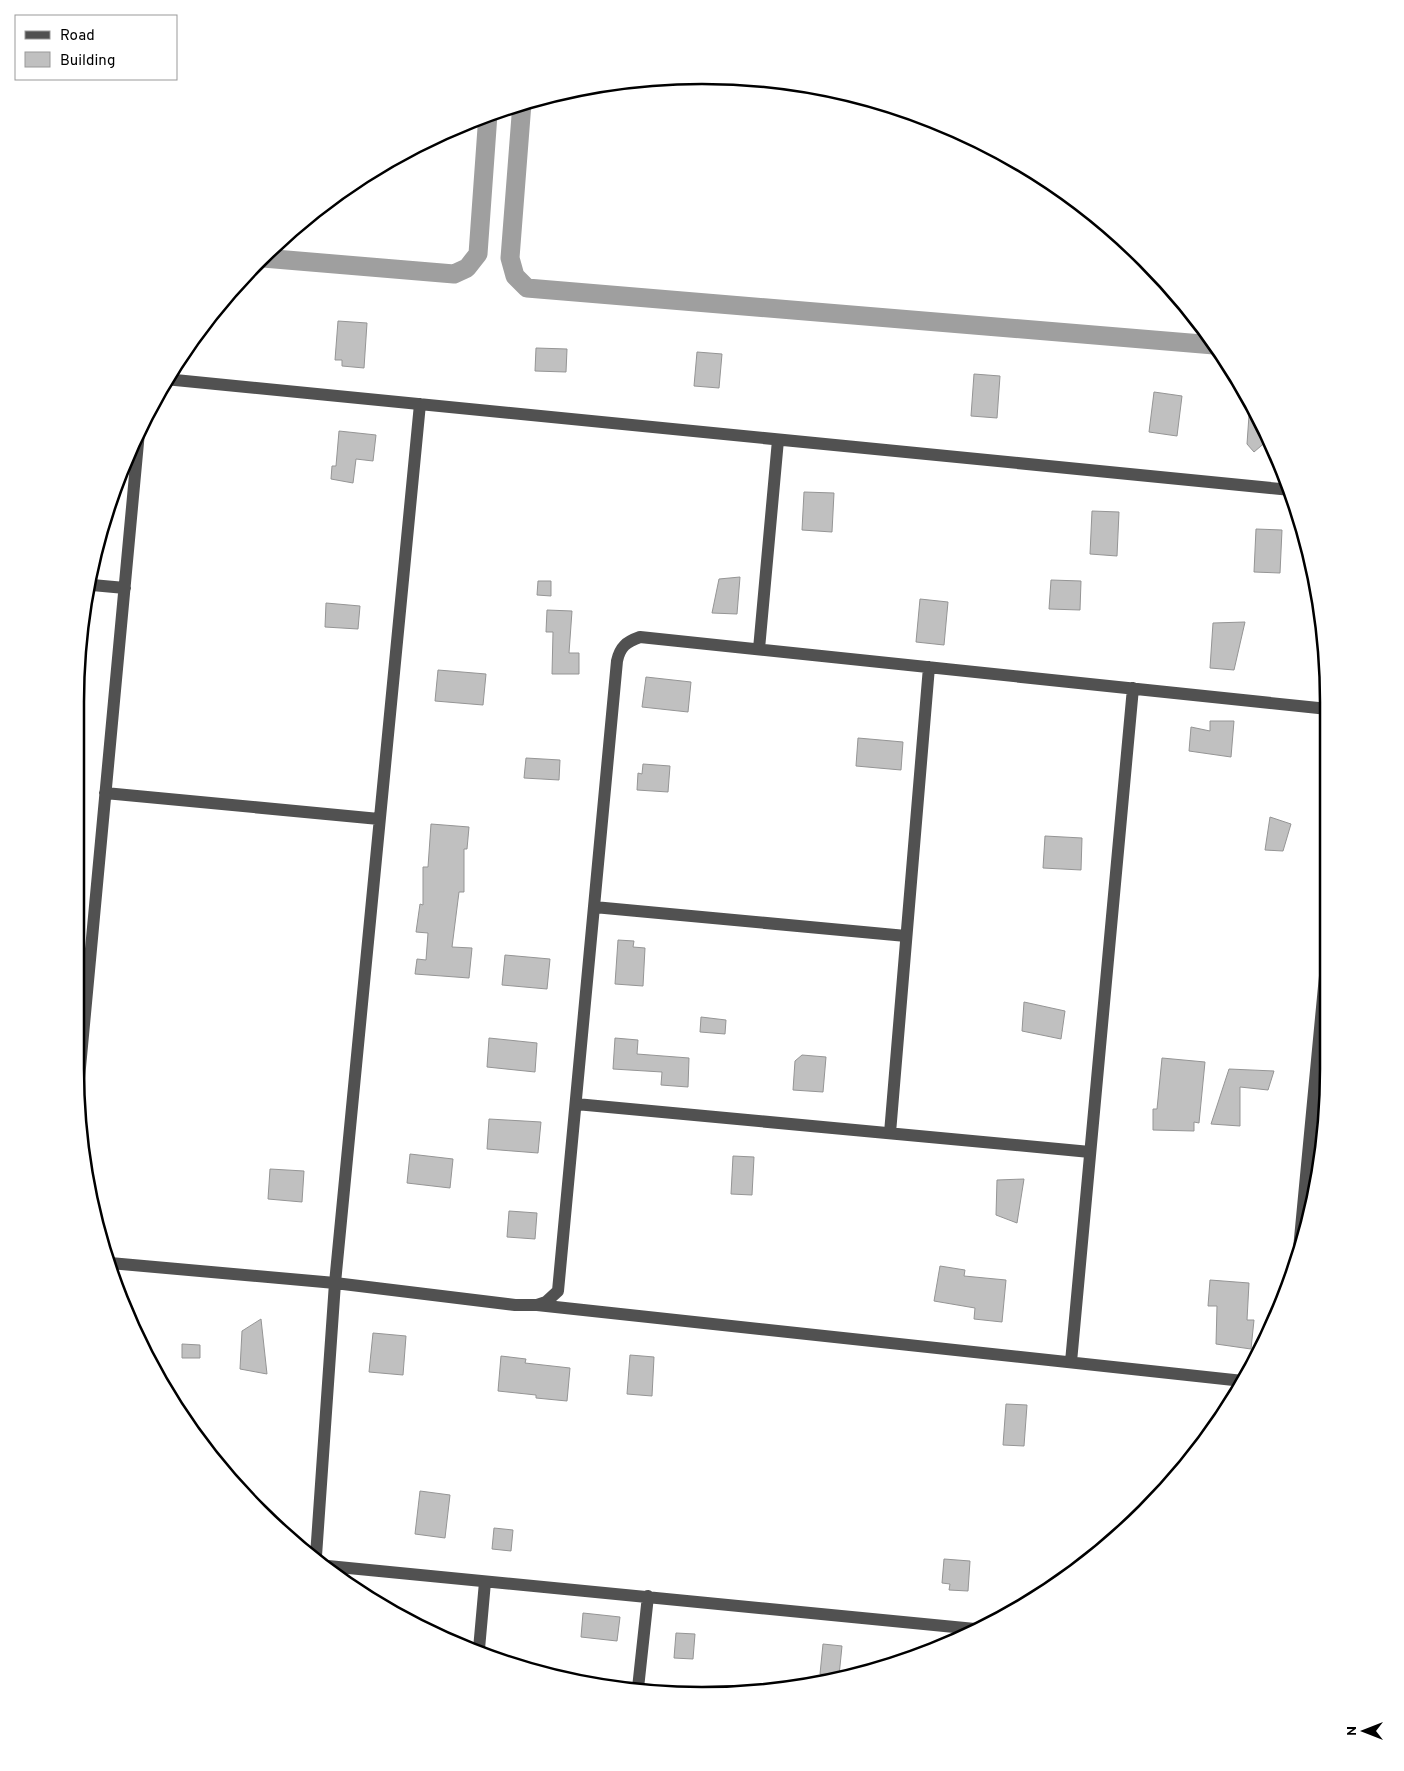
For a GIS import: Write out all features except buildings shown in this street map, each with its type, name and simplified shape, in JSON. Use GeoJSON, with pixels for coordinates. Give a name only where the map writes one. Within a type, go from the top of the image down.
{"type":"FeatureCollection","features":[{"type":"Feature","properties":{"kind":"street"},"geometry":{"type":"LineString","coordinates":[[175,380],[1282,489]]}},
{"type":"Feature","properties":{"kind":"street"},"geometry":{"type":"LineString","coordinates":[[316,1551],[335,1282],[420,404]]}},
{"type":"Feature","properties":{"kind":"street"},"geometry":{"type":"LineString","coordinates":[[759,649],[778,440]]}},
{"type":"Feature","properties":{"kind":"street"},"geometry":{"type":"LineString","coordinates":[[84,990],[105,793],[137,452]]}},
{"type":"Feature","properties":{"kind":"street"},"geometry":{"type":"LineString","coordinates":[[95,585],[125,588]]}},
{"type":"Feature","properties":{"kind":"street"},"geometry":{"type":"LineString","coordinates":[[537,1305],[546,1302],[558,1291],[617,661],[620,649],[629,641],[640,637],[1320,708]]}},
{"type":"Feature","properties":{"kind":"street"},"geometry":{"type":"LineString","coordinates":[[890,1133],[929,667]]}},
{"type":"Feature","properties":{"kind":"street"},"geometry":{"type":"LineString","coordinates":[[1071,1362],[1133,688]]}},
{"type":"Feature","properties":{"kind":"street"},"geometry":{"type":"LineString","coordinates":[[105,793],[379,819]]}},
{"type":"Feature","properties":{"kind":"street"},"geometry":{"type":"LineString","coordinates":[[594,907],[906,936]]}},
{"type":"Feature","properties":{"kind":"street"},"geometry":{"type":"LineString","coordinates":[[1302,1215],[1320,1021]]}},
{"type":"Feature","properties":{"kind":"street"},"geometry":{"type":"LineString","coordinates":[[576,1104],[1090,1152]]}},
{"type":"Feature","properties":{"kind":"street"},"geometry":{"type":"LineString","coordinates":[[116,1263],[335,1282],[515,1305],[537,1305],[1236,1379]]}},
{"type":"Feature","properties":{"kind":"street"},"geometry":{"type":"LineString","coordinates":[[337,1567],[965,1628]]}},
{"type":"Feature","properties":{"kind":"street"},"geometry":{"type":"LineString","coordinates":[[478,1645],[485,1582]]}},
{"type":"Feature","properties":{"kind":"street"},"geometry":{"type":"LineString","coordinates":[[638,1684],[648,1596]]}},
{"type":"Feature","properties":{"kind":"waterway"},"geometry":{"type":"LineString","coordinates":[[521,111],[510,258],[515,276],[527,288],[1205,344]]}},
{"type":"Feature","properties":{"kind":"waterway"},"geometry":{"type":"LineString","coordinates":[[272,259],[454,274],[467,268],[478,254],[487,123]]}}]}
